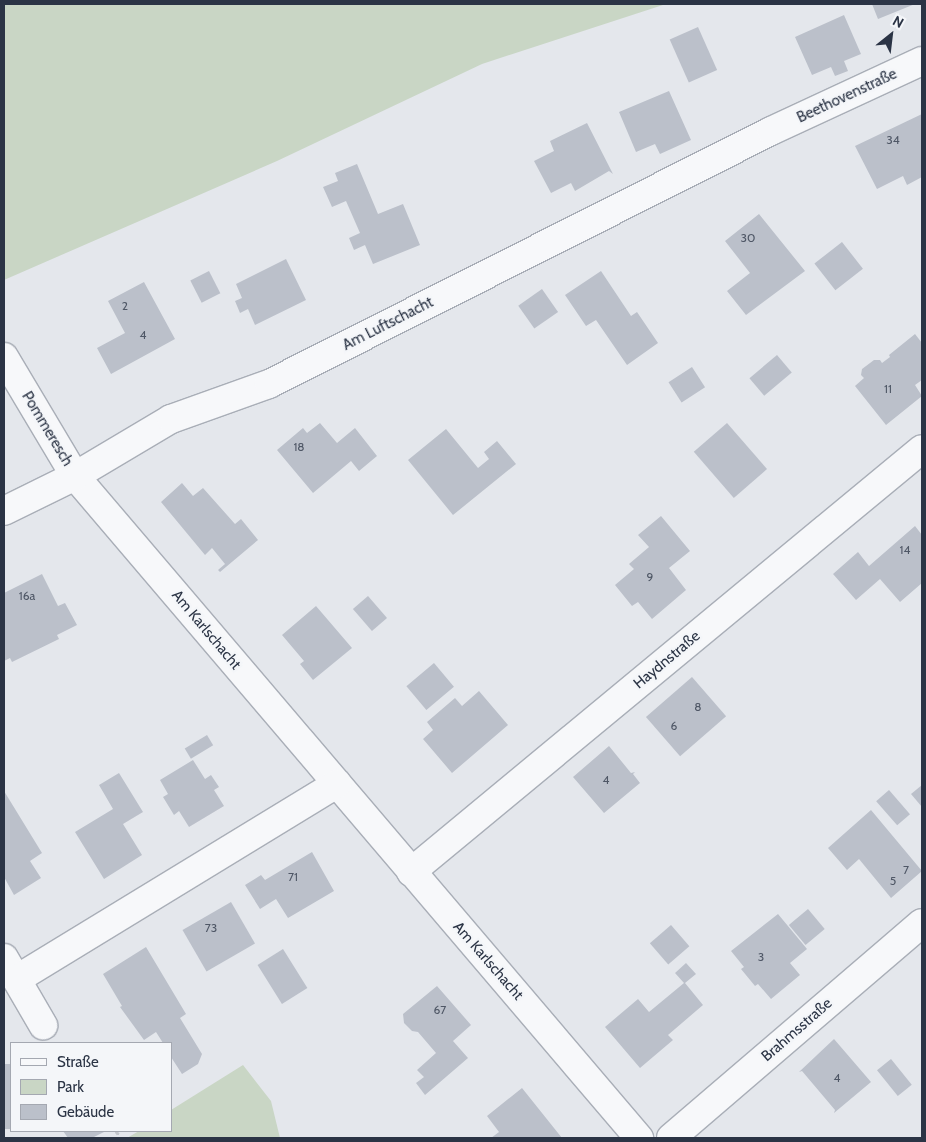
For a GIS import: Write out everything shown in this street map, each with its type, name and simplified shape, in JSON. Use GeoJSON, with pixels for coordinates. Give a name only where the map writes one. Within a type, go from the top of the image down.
{"type":"FeatureCollection","features":[{"type":"Feature","properties":{"kind":"street","name":"Beethovenstraße"},"geometry":{"type":"LineString","coordinates":[[771,131],[922,61]]}},
{"type":"Feature","properties":{"kind":"street","name":"Am Luftschacht"},"geometry":{"type":"LineString","coordinates":[[4,511],[75,476],[171,419],[269,384],[771,131]]}},
{"type":"Feature","properties":{"kind":"street","name":"Pommeresch"},"geometry":{"type":"LineString","coordinates":[[4,357],[75,476]]}},
{"type":"Feature","properties":{"kind":"street","name":"Haydnstraße"},"geometry":{"type":"LineString","coordinates":[[411,872],[922,449]]}},
{"type":"Feature","properties":{"kind":"street","name":"Am Karlschacht"},"geometry":{"type":"LineString","coordinates":[[75,476],[639,1138]]}},
{"type":"Feature","properties":{"kind":"street"},"geometry":{"type":"LineString","coordinates":[[43,1025],[10,969],[337,784]]}},
{"type":"Feature","properties":{"kind":"street","name":"Brahmsstraße"},"geometry":{"type":"LineString","coordinates":[[671,1138],[922,923]]}},
{"type":"Feature","properties":{"kind":"green space"},"geometry":{"type":"Polygon","coordinates":[[[4,4],[666,4],[482,64],[277,161],[4,280],[4,4]]]}},
{"type":"Feature","properties":{"kind":"green space"},"geometry":{"type":"Polygon","coordinates":[[[243,1065],[271,1101],[280,1138],[127,1138],[137,1132],[172,1132],[172,1109],[243,1065]]]}},
{"type":"Feature","properties":{"kind":"building"},"geometry":{"type":"Polygon","coordinates":[[[872,4],[915,4],[878,19],[872,4]]]}},
{"type":"Feature","properties":{"kind":"building"},"geometry":{"type":"Polygon","coordinates":[[[844,15],[861,54],[844,61],[848,71],[835,76],[831,67],[812,75],[795,37],[844,15]]]}},
{"type":"Feature","properties":{"kind":"building"},"geometry":{"type":"Polygon","coordinates":[[[698,27],[717,70],[689,83],[670,40],[698,27]]]}},
{"type":"Feature","properties":{"kind":"building"},"geometry":{"type":"Polygon","coordinates":[[[669,91],[691,140],[660,154],[655,144],[636,152],[619,112],[669,91]]]}},
{"type":"Feature","properties":{"kind":"building"},"geometry":{"type":"Polygon","coordinates":[[[922,114],[922,177],[907,185],[903,176],[877,189],[855,146],[922,114]]]}},
{"type":"Feature","properties":{"kind":"building"},"geometry":{"type":"Polygon","coordinates":[[[587,123],[613,174],[609,171],[575,191],[571,183],[551,193],[534,161],[554,151],[550,141],[587,123]]]}},
{"type":"Feature","properties":{"kind":"building"},"geometry":{"type":"Polygon","coordinates":[[[357,164],[378,214],[403,204],[420,245],[373,264],[365,245],[354,250],[349,238],[360,233],[346,201],[332,207],[323,187],[338,181],[335,173],[357,164]]]}},
{"type":"Feature","properties":{"kind":"building"},"geometry":{"type":"Polygon","coordinates":[[[759,214],[805,271],[746,315],[727,291],[750,273],[725,241],[759,214]]]}},
{"type":"Feature","properties":{"kind":"building"},"geometry":{"type":"Polygon","coordinates":[[[842,242],[863,269],[835,290],[814,264],[842,242]]]}},
{"type":"Feature","properties":{"kind":"building"},"geometry":{"type":"Polygon","coordinates":[[[286,259],[306,300],[255,325],[248,309],[240,313],[235,301],[242,298],[236,284],[286,259]]]}},
{"type":"Feature","properties":{"kind":"building"},"geometry":{"type":"Polygon","coordinates":[[[209,271],[220,293],[202,303],[190,281],[209,271]]]}},
{"type":"Feature","properties":{"kind":"building"},"geometry":{"type":"Polygon","coordinates":[[[601,271],[631,316],[637,312],[658,343],[627,365],[596,320],[586,326],[565,295],[601,271]]]}},
{"type":"Feature","properties":{"kind":"building"},"geometry":{"type":"Polygon","coordinates":[[[144,282],[175,339],[111,374],[97,348],[125,333],[108,301],[144,282]]]}},
{"type":"Feature","properties":{"kind":"building"},"geometry":{"type":"Polygon","coordinates":[[[542,289],[558,312],[534,329],[518,306],[542,289]]]}},
{"type":"Feature","properties":{"kind":"building"},"geometry":{"type":"Polygon","coordinates":[[[915,334],[922,343],[922,380],[915,385],[922,396],[886,425],[855,386],[864,378],[861,375],[862,369],[874,360],[880,360],[882,363],[915,334]]]}},
{"type":"Feature","properties":{"kind":"building"},"geometry":{"type":"Polygon","coordinates":[[[777,355],[792,373],[764,396],[749,378],[777,355]]]}},
{"type":"Feature","properties":{"kind":"building"},"geometry":{"type":"Polygon","coordinates":[[[692,367],[705,387],[682,402],[669,382],[692,367]]]}},
{"type":"Feature","properties":{"kind":"building"},"geometry":{"type":"Polygon","coordinates":[[[320,423],[337,443],[355,428],[377,456],[359,471],[351,461],[313,493],[277,450],[303,428],[307,433],[320,423]]]}},
{"type":"Feature","properties":{"kind":"building"},"geometry":{"type":"Polygon","coordinates":[[[727,423],[767,469],[734,498],[694,452],[727,423]]]}},
{"type":"Feature","properties":{"kind":"building"},"geometry":{"type":"Polygon","coordinates":[[[446,429],[478,468],[489,459],[484,452],[497,441],[516,464],[453,515],[408,460],[446,429]]]}},
{"type":"Feature","properties":{"kind":"building"},"geometry":{"type":"Polygon","coordinates":[[[182,483],[193,496],[203,488],[235,524],[241,519],[258,540],[220,572],[218,570],[225,564],[212,548],[205,555],[161,502],[182,483]]]}},
{"type":"Feature","properties":{"kind":"building"},"geometry":{"type":"Polygon","coordinates":[[[661,516],[690,551],[669,568],[686,590],[652,619],[638,602],[632,606],[615,585],[634,569],[629,564],[649,547],[638,535],[661,516]]]}},
{"type":"Feature","properties":{"kind":"building"},"geometry":{"type":"Polygon","coordinates":[[[915,526],[922,535],[922,583],[900,602],[880,579],[856,600],[833,574],[858,552],[869,566],[915,526]]]}},
{"type":"Feature","properties":{"kind":"building"},"geometry":{"type":"Polygon","coordinates":[[[42,574],[58,606],[65,603],[77,625],[57,635],[59,639],[12,662],[10,658],[4,661],[4,593],[42,574]]]}},
{"type":"Feature","properties":{"kind":"building"},"geometry":{"type":"Polygon","coordinates":[[[368,596],[387,618],[372,631],[353,609],[368,596]]]}},
{"type":"Feature","properties":{"kind":"building"},"geometry":{"type":"Polygon","coordinates":[[[316,606],[352,648],[313,680],[300,664],[304,661],[282,635],[316,606]]]}},
{"type":"Feature","properties":{"kind":"building"},"geometry":{"type":"Polygon","coordinates":[[[434,663],[454,687],[426,710],[406,686],[434,663]]]}},
{"type":"Feature","properties":{"kind":"building"},"geometry":{"type":"Polygon","coordinates":[[[692,677],[726,716],[680,756],[646,717],[692,677]]]}},
{"type":"Feature","properties":{"kind":"building"},"geometry":{"type":"Polygon","coordinates":[[[479,691],[508,725],[452,773],[423,739],[433,730],[427,722],[455,698],[462,706],[479,691]]]}},
{"type":"Feature","properties":{"kind":"building"},"geometry":{"type":"Polygon","coordinates":[[[207,735],[213,745],[191,759],[185,748],[207,735]]]}},
{"type":"Feature","properties":{"kind":"building"},"geometry":{"type":"Polygon","coordinates":[[[609,746],[631,773],[635,772],[633,774],[640,783],[604,813],[573,777],[609,746]]]}},
{"type":"Feature","properties":{"kind":"building"},"geometry":{"type":"Polygon","coordinates":[[[193,760],[205,779],[211,775],[219,787],[214,790],[224,806],[189,827],[179,811],[174,815],[163,797],[168,794],[160,780],[193,760]]]}},
{"type":"Feature","properties":{"kind":"building"},"geometry":{"type":"Polygon","coordinates":[[[119,773],[143,812],[123,824],[142,855],[104,879],[75,832],[113,809],[99,785],[119,773]]]}},
{"type":"Feature","properties":{"kind":"building"},"geometry":{"type":"Polygon","coordinates":[[[922,785],[922,807],[911,794],[922,785]]]}},
{"type":"Feature","properties":{"kind":"building"},"geometry":{"type":"Polygon","coordinates":[[[889,790],[910,814],[897,825],[876,801],[889,790]]]}},
{"type":"Feature","properties":{"kind":"building"},"geometry":{"type":"Polygon","coordinates":[[[4,791],[42,853],[30,861],[41,878],[14,895],[4,877],[4,791]]]}},
{"type":"Feature","properties":{"kind":"building"},"geometry":{"type":"Polygon","coordinates":[[[871,810],[922,871],[891,898],[859,859],[847,870],[828,848],[871,810]]]}},
{"type":"Feature","properties":{"kind":"building"},"geometry":{"type":"Polygon","coordinates":[[[312,852],[334,891],[288,918],[276,899],[260,909],[245,885],[261,875],[265,880],[312,852]]]}},
{"type":"Feature","properties":{"kind":"building"},"geometry":{"type":"Polygon","coordinates":[[[231,902],[255,944],[207,972],[183,930],[231,902]]]}},
{"type":"Feature","properties":{"kind":"building"},"geometry":{"type":"Polygon","coordinates":[[[808,909],[825,929],[806,945],[789,925],[808,909]]]}},
{"type":"Feature","properties":{"kind":"building"},"geometry":{"type":"Polygon","coordinates":[[[778,914],[807,949],[790,963],[800,975],[771,999],[758,984],[755,986],[741,969],[744,967],[731,951],[778,914]]]}},
{"type":"Feature","properties":{"kind":"building"},"geometry":{"type":"Polygon","coordinates":[[[671,925],[689,946],[668,965],[650,943],[671,925]]]}},
{"type":"Feature","properties":{"kind":"building"},"geometry":{"type":"Polygon","coordinates":[[[146,947],[186,1014],[180,1018],[202,1054],[198,1064],[182,1074],[172,1059],[172,1042],[162,1042],[156,1032],[144,1040],[120,1007],[122,1006],[103,974],[146,947]]]}},
{"type":"Feature","properties":{"kind":"building"},"geometry":{"type":"Polygon","coordinates":[[[283,949],[307,988],[282,1004],[258,965],[283,949]]]}},
{"type":"Feature","properties":{"kind":"building"},"geometry":{"type":"Polygon","coordinates":[[[686,963],[696,974],[685,983],[703,1005],[668,1035],[673,1040],[640,1068],[605,1027],[638,999],[649,1012],[684,983],[675,973],[686,963]]]}},
{"type":"Feature","properties":{"kind":"building"},"geometry":{"type":"Polygon","coordinates":[[[437,986],[471,1025],[453,1041],[468,1058],[425,1095],[416,1083],[424,1077],[417,1070],[436,1053],[418,1032],[412,1031],[404,1023],[403,1014],[437,986]]]}},
{"type":"Feature","properties":{"kind":"building"},"geometry":{"type":"Polygon","coordinates":[[[834,1039],[871,1082],[834,1113],[835,1110],[802,1071],[799,1072],[834,1039]]]}},
{"type":"Feature","properties":{"kind":"building"},"geometry":{"type":"Polygon","coordinates":[[[891,1059],[912,1085],[898,1096],[877,1070],[891,1059]]]}},
{"type":"Feature","properties":{"kind":"building"},"geometry":{"type":"Polygon","coordinates":[[[4,1064],[10,1064],[10,1129],[4,1129],[4,1064]]]}},
{"type":"Feature","properties":{"kind":"building"},"geometry":{"type":"Polygon","coordinates":[[[522,1088],[562,1138],[491,1138],[499,1132],[487,1116],[522,1088]]]}},
{"type":"Feature","properties":{"kind":"building"},"geometry":{"type":"Polygon","coordinates":[[[64,1132],[104,1132],[92,1138],[68,1138],[64,1132]]]}}]}
